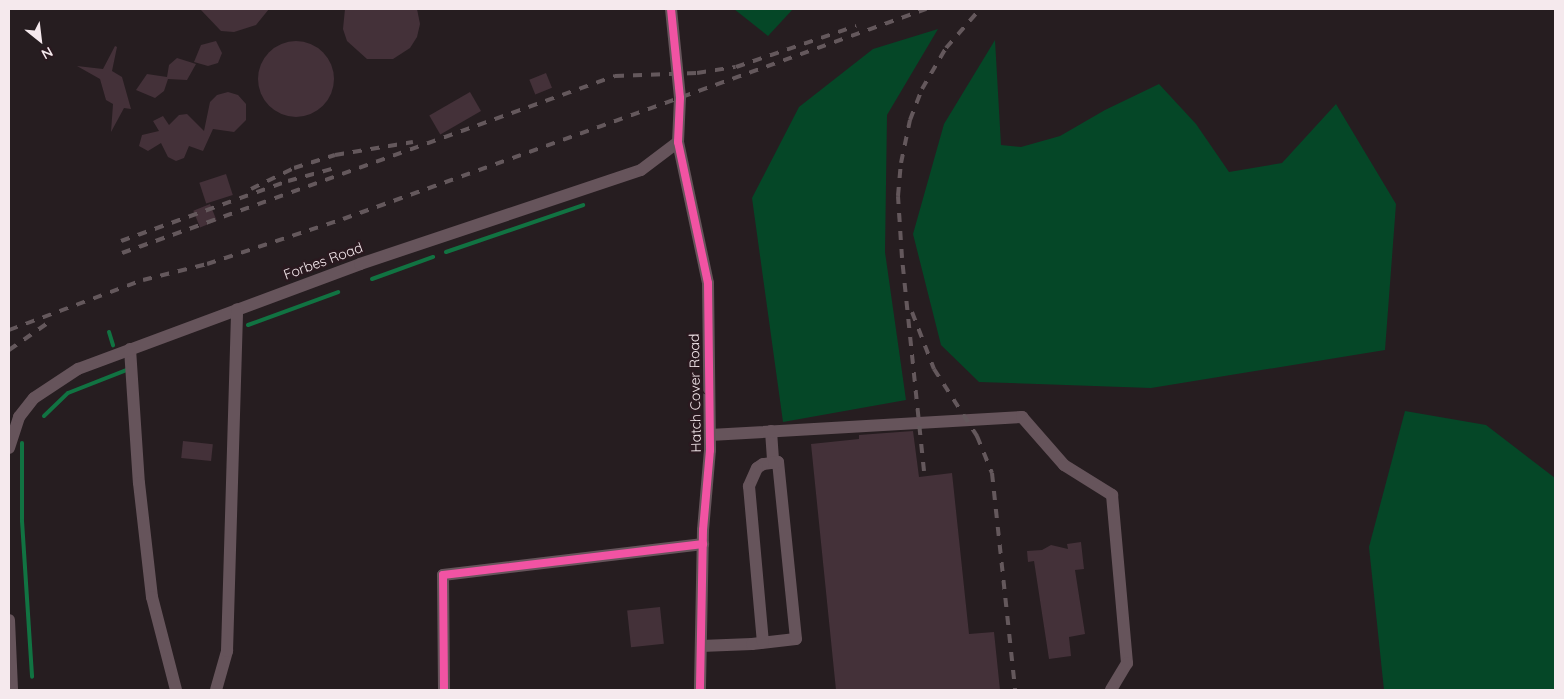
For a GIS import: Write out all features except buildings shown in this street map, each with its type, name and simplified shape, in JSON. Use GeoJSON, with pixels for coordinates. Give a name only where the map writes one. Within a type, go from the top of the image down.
{"type":"FeatureCollection","features":[{"type":"Feature","properties":{"kind":"street","name":"Hatch Cover Road"},"geometry":{"type":"LineString","coordinates":[[671,9],[680,98],[678,142],[708,283],[710,435],[703,544],[700,690]]}},
{"type":"Feature","properties":{"kind":"street","name":"Forbes Road"},"geometry":{"type":"LineString","coordinates":[[9,448],[19,416],[34,398],[78,369],[360,264],[641,170],[678,142]]}},
{"type":"Feature","properties":{"kind":"street"},"geometry":{"type":"LineString","coordinates":[[216,690],[227,651],[237,309]]}},
{"type":"Feature","properties":{"kind":"street"},"geometry":{"type":"LineString","coordinates":[[130,349],[139,483],[152,597],[176,690]]}},
{"type":"Feature","properties":{"kind":"street"},"geometry":{"type":"LineString","coordinates":[[710,435],[1022,417],[1064,465],[1112,495],[1127,663],[1111,690]]}},
{"type":"Feature","properties":{"kind":"street"},"geometry":{"type":"LineString","coordinates":[[771,431],[773,462]]}},
{"type":"Feature","properties":{"kind":"street"},"geometry":{"type":"LineString","coordinates":[[701,646],[763,642],[796,639],[778,462],[757,468],[749,486],[763,642]]}},
{"type":"Feature","properties":{"kind":"street"},"geometry":{"type":"LineString","coordinates":[[444,690],[443,575],[703,544]]}},
{"type":"Feature","properties":{"kind":"street"},"geometry":{"type":"LineString","coordinates":[[9,620],[12,690]]}},
{"type":"Feature","properties":{"kind":"green space"},"geometry":{"type":"Polygon","coordinates":[[[734,9],[793,9],[768,36],[734,9]]]}},
{"type":"Feature","properties":{"kind":"green space"},"geometry":{"type":"Polygon","coordinates":[[[938,29],[887,115],[885,252],[906,400],[783,422],[752,198],[799,107],[873,49],[938,29]]]}},
{"type":"Feature","properties":{"kind":"green space"},"geometry":{"type":"Polygon","coordinates":[[[995,40],[1001,145],[1021,147],[1060,136],[1105,110],[1159,84],[1196,124],[1229,172],[1282,163],[1336,104],[1396,204],[1385,350],[1151,388],[979,382],[941,345],[913,234],[944,124],[995,40]]]}},
{"type":"Feature","properties":{"kind":"green space"},"geometry":{"type":"Polygon","coordinates":[[[1405,411],[1486,425],[1555,478],[1555,690],[1384,690],[1369,547],[1405,411]]]}},
{"type":"Feature","properties":{"kind":"waterway"},"geometry":{"type":"LineString","coordinates":[[446,252],[583,205]]}},
{"type":"Feature","properties":{"kind":"waterway"},"geometry":{"type":"LineString","coordinates":[[372,279],[433,257]]}},
{"type":"Feature","properties":{"kind":"waterway"},"geometry":{"type":"LineString","coordinates":[[248,325],[338,292]]}},
{"type":"Feature","properties":{"kind":"waterway"},"geometry":{"type":"LineString","coordinates":[[109,332],[113,345]]}},
{"type":"Feature","properties":{"kind":"waterway"},"geometry":{"type":"LineString","coordinates":[[44,416],[68,393],[129,369]]}},
{"type":"Feature","properties":{"kind":"waterway"},"geometry":{"type":"LineString","coordinates":[[22,443],[22,521],[32,677]]}},
{"type":"Feature","properties":{"kind":"railway"},"geometry":{"type":"LineString","coordinates":[[9,330],[143,280],[207,264],[343,219],[926,9]]}},
{"type":"Feature","properties":{"kind":"railway"},"geometry":{"type":"LineString","coordinates":[[924,471],[902,258],[898,196],[901,163],[910,120],[922,89],[946,48],[980,9]]}},
{"type":"Feature","properties":{"kind":"railway"},"geometry":{"type":"LineString","coordinates":[[122,253],[615,76],[697,73],[736,67],[856,26]]}},
{"type":"Feature","properties":{"kind":"railway"},"geometry":{"type":"LineString","coordinates":[[251,189],[294,168],[335,155],[413,142]]}},
{"type":"Feature","properties":{"kind":"railway"},"geometry":{"type":"LineString","coordinates":[[121,241],[288,181],[339,167]]}},
{"type":"Feature","properties":{"kind":"railway"},"geometry":{"type":"LineString","coordinates":[[912,312],[934,369],[977,436],[992,473],[1015,690]]}},
{"type":"Feature","properties":{"kind":"railway"},"geometry":{"type":"LineString","coordinates":[[9,350],[52,320]]}},
{"type":"Feature","properties":{"kind":"cycle path"},"geometry":{"type":"LineString","coordinates":[[671,9],[680,98],[678,142],[708,283],[710,450],[703,530],[700,690]]}},
{"type":"Feature","properties":{"kind":"cycle path"},"geometry":{"type":"LineString","coordinates":[[444,690],[443,575],[703,544]]}}]}
